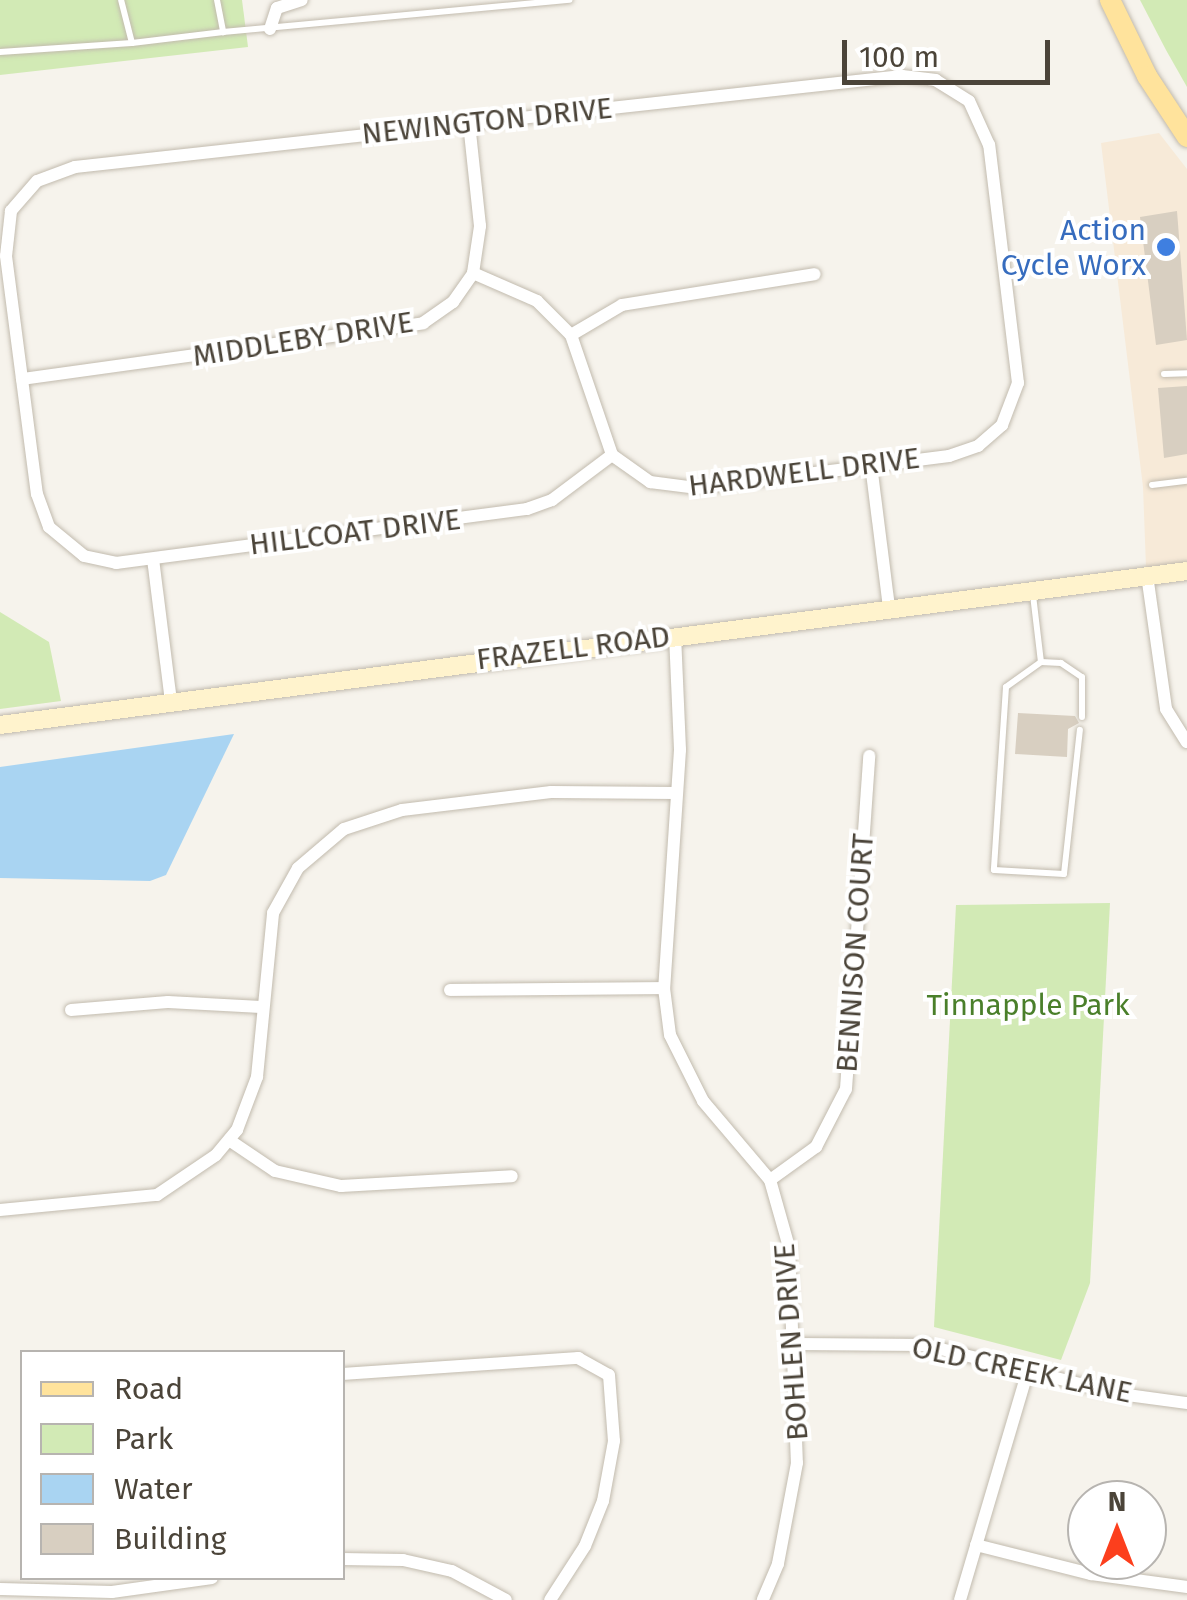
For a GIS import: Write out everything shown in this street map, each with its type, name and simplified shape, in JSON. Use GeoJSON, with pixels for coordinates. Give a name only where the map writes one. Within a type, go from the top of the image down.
{"type":"FeatureCollection","features":[{"type":"Feature","properties":{"kind":"main road"},"geometry":{"type":"LineString","coordinates":[[1110,0],[1146,76],[1187,137]]}},
{"type":"Feature","properties":{"kind":"street"},"geometry":{"type":"LineString","coordinates":[[270,30],[276,8],[302,0]]}},
{"type":"Feature","properties":{"kind":"street","name":"NEWINGTON DRIVE"},"geometry":{"type":"LineString","coordinates":[[22,379],[6,256],[12,211],[37,181],[74,167],[902,76],[936,80],[958,92],[978,116],[989,145],[1018,383],[1002,425]]}},
{"type":"Feature","properties":{"kind":"street"},"geometry":{"type":"LineString","coordinates":[[469,123],[480,226],[473,273],[537,301],[571,335],[612,455]]}},
{"type":"Feature","properties":{"kind":"street","name":"MIDDLEBY DRIVE"},"geometry":{"type":"LineString","coordinates":[[22,379],[397,330],[424,323],[452,302],[473,273]]}},
{"type":"Feature","properties":{"kind":"street"},"geometry":{"type":"LineString","coordinates":[[571,335],[622,306],[815,274]]}},
{"type":"Feature","properties":{"kind":"street","name":"HILLCOAT DRIVE"},"geometry":{"type":"LineString","coordinates":[[22,379],[41,511],[58,539],[84,556],[116,563],[527,509],[552,500],[612,455]]}},
{"type":"Feature","properties":{"kind":"street","name":"HARDWELL DRIVE"},"geometry":{"type":"LineString","coordinates":[[612,455],[640,476],[671,487],[950,456],[978,446],[1002,425]]}},
{"type":"Feature","properties":{"kind":"street"},"geometry":{"type":"LineString","coordinates":[[872,465],[889,607]]}},
{"type":"Feature","properties":{"kind":"street"},"geometry":{"type":"LineString","coordinates":[[153,558],[172,701]]}},
{"type":"Feature","properties":{"kind":"street","name":"FRAZELL ROAD"},"geometry":{"type":"LineString","coordinates":[[0,725],[1032,588],[1187,571]]}},
{"type":"Feature","properties":{"kind":"street"},"geometry":{"type":"LineString","coordinates":[[1147,576],[1166,710],[1187,742]]}},
{"type":"Feature","properties":{"kind":"street","name":"BOHLEN DRIVE"},"geometry":{"type":"LineString","coordinates":[[675,635],[676,793],[664,988],[670,1035],[703,1101],[770,1180],[788,1246],[797,1344],[797,1464],[778,1564],[763,1600]]}},
{"type":"Feature","properties":{"kind":"street","name":"BENNISON COURT"},"geometry":{"type":"LineString","coordinates":[[770,1180],[816,1147],[846,1088],[869,756]]}},
{"type":"Feature","properties":{"kind":"street"},"geometry":{"type":"LineString","coordinates":[[0,1210],[157,1195],[191,1176],[228,1140],[256,1076],[261,1007],[278,902],[298,868],[344,829],[402,810],[587,788],[676,793]]}},
{"type":"Feature","properties":{"kind":"street"},"geometry":{"type":"LineString","coordinates":[[450,990],[664,988]]}},
{"type":"Feature","properties":{"kind":"street"},"geometry":{"type":"LineString","coordinates":[[71,1010],[168,1002],[261,1007]]}},
{"type":"Feature","properties":{"kind":"street"},"geometry":{"type":"LineString","coordinates":[[228,1140],[276,1172],[341,1186],[512,1176]]}},
{"type":"Feature","properties":{"kind":"street","name":"OLD CREEK LANE"},"geometry":{"type":"LineString","coordinates":[[797,1344],[925,1345],[1187,1402]]}},
{"type":"Feature","properties":{"kind":"street"},"geometry":{"type":"LineString","coordinates":[[345,1374],[578,1358],[609,1375],[614,1442],[603,1501],[586,1546],[550,1600]]}},
{"type":"Feature","properties":{"kind":"street"},"geometry":{"type":"LineString","coordinates":[[960,1600],[1028,1370]]}},
{"type":"Feature","properties":{"kind":"street"},"geometry":{"type":"LineString","coordinates":[[976,1545],[1091,1574],[1187,1587]]}},
{"type":"Feature","properties":{"kind":"street"},"geometry":{"type":"LineString","coordinates":[[345,1560],[402,1560],[452,1570],[506,1600]]}},
{"type":"Feature","properties":{"kind":"street"},"geometry":{"type":"LineString","coordinates":[[0,1589],[183,1580]]}},
{"type":"Feature","properties":{"kind":"lane"},"geometry":{"type":"LineString","coordinates":[[121,0],[132,43]]}},
{"type":"Feature","properties":{"kind":"lane"},"geometry":{"type":"LineString","coordinates":[[217,0],[223,32]]}},
{"type":"Feature","properties":{"kind":"lane"},"geometry":{"type":"LineString","coordinates":[[0,52],[132,43],[570,0]]}},
{"type":"Feature","properties":{"kind":"lane"},"geometry":{"type":"LineString","coordinates":[[1164,374],[1187,373]]}},
{"type":"Feature","properties":{"kind":"lane"},"geometry":{"type":"LineString","coordinates":[[1152,485],[1187,481]]}},
{"type":"Feature","properties":{"kind":"lane"},"geometry":{"type":"LineString","coordinates":[[1032,588],[1042,662]]}},
{"type":"Feature","properties":{"kind":"lane"},"geometry":{"type":"LineString","coordinates":[[1080,730],[1064,874],[994,870],[1006,687],[1042,662],[1062,664],[1082,677],[1082,716]]}},
{"type":"Feature","properties":{"kind":"shaded area"},"geometry":{"type":"Polygon","coordinates":[[[1159,133],[1187,169],[1187,563],[1146,567],[1143,487],[1101,143],[1159,133]]]}},
{"type":"Feature","properties":{"kind":"green space"},"geometry":{"type":"Polygon","coordinates":[[[0,0],[242,0],[248,47],[0,75],[0,0]]]}},
{"type":"Feature","properties":{"kind":"green space"},"geometry":{"type":"Polygon","coordinates":[[[1140,0],[1187,0],[1187,87],[1166,50],[1140,0]]]}},
{"type":"Feature","properties":{"kind":"green space"},"geometry":{"type":"Polygon","coordinates":[[[0,612],[49,642],[61,701],[0,709],[0,612]]]}},
{"type":"Feature","properties":{"kind":"green space","name":"Tinnapple Park"},"geometry":{"type":"Polygon","coordinates":[[[1110,903],[1090,1283],[1061,1360],[934,1327],[956,905],[1110,903]]]}},
{"type":"Feature","properties":{"kind":"water"},"geometry":{"type":"Polygon","coordinates":[[[234,734],[166,875],[150,881],[0,878],[0,767],[234,734]]]}},
{"type":"Feature","properties":{"kind":"building"},"geometry":{"type":"Polygon","coordinates":[[[1177,211],[1187,340],[1156,345],[1140,217],[1177,211]]]}},
{"type":"Feature","properties":{"kind":"building"},"geometry":{"type":"Polygon","coordinates":[[[1187,386],[1187,454],[1164,458],[1158,388],[1187,386]]]}},
{"type":"Feature","properties":{"kind":"building"},"geometry":{"type":"Polygon","coordinates":[[[1018,713],[1075,716],[1079,723],[1068,729],[1067,757],[1015,754],[1018,713]]]}},
{"type":"Feature","properties":{"kind":"place","name":"Action Cycle Worx"},"geometry":{"type":"Point","coordinates":[1166,247]}}]}
